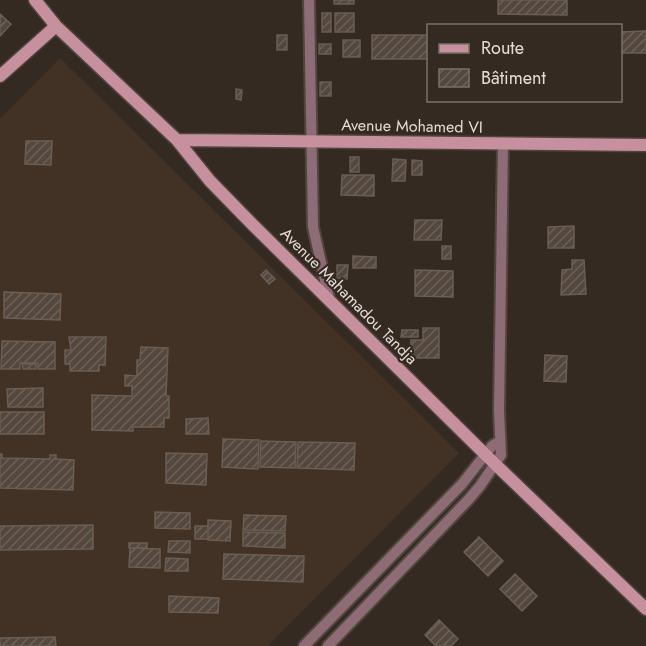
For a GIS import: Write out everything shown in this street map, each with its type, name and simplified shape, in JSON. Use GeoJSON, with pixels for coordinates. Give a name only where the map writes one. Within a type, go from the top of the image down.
{"type":"FeatureCollection","features":[{"type":"Feature","properties":{"kind":"main road","name":"Avenue Mahamadou Tandja"},"geometry":{"type":"LineString","coordinates":[[35,0],[56,26],[177,141],[210,181],[496,465],[646,609]]}},
{"type":"Feature","properties":{"kind":"main road"},"geometry":{"type":"LineString","coordinates":[[0,76],[56,26]]}},
{"type":"Feature","properties":{"kind":"main road","name":"Avenue Mohamed VI"},"geometry":{"type":"LineString","coordinates":[[177,141],[646,145]]}},
{"type":"Feature","properties":{"kind":"street"},"geometry":{"type":"LineString","coordinates":[[309,0],[313,227],[329,298]]}},
{"type":"Feature","properties":{"kind":"street"},"geometry":{"type":"LineString","coordinates":[[328,646],[469,499],[496,465],[501,455],[499,411],[503,143]]}},
{"type":"Feature","properties":{"kind":"street"},"geometry":{"type":"LineString","coordinates":[[304,646],[462,484],[492,446],[500,441]]}},
{"type":"Feature","properties":{"kind":"street"},"geometry":{"type":"LineString","coordinates":[[398,548],[410,561]]}},
{"type":"Feature","properties":{"kind":"shaded area"},"geometry":{"type":"Polygon","coordinates":[[[60,58],[459,453],[268,646],[0,646],[0,119],[60,58]]]}},
{"type":"Feature","properties":{"kind":"building"},"geometry":{"type":"Polygon","coordinates":[[[334,0],[354,0],[354,4],[334,4],[334,0]]]}},
{"type":"Feature","properties":{"kind":"building"},"geometry":{"type":"Polygon","coordinates":[[[498,0],[567,0],[567,15],[498,14],[498,0]]]}},
{"type":"Feature","properties":{"kind":"building"},"geometry":{"type":"Polygon","coordinates":[[[322,13],[331,13],[331,32],[322,32],[322,13]]]}},
{"type":"Feature","properties":{"kind":"building"},"geometry":{"type":"Polygon","coordinates":[[[335,13],[354,13],[354,32],[335,32],[335,13]]]}},
{"type":"Feature","properties":{"kind":"building"},"geometry":{"type":"Polygon","coordinates":[[[0,14],[11,24],[0,36],[0,14]]]}},
{"type":"Feature","properties":{"kind":"building"},"geometry":{"type":"Polygon","coordinates":[[[646,31],[646,53],[622,53],[622,32],[646,31]]]}},
{"type":"Feature","properties":{"kind":"building"},"geometry":{"type":"Polygon","coordinates":[[[277,35],[287,35],[287,50],[277,50],[277,35]]]}},
{"type":"Feature","properties":{"kind":"building"},"geometry":{"type":"Polygon","coordinates":[[[372,35],[427,35],[427,59],[372,59],[372,35]]]}},
{"type":"Feature","properties":{"kind":"building"},"geometry":{"type":"Polygon","coordinates":[[[343,40],[360,40],[360,57],[343,57],[343,40]]]}},
{"type":"Feature","properties":{"kind":"building"},"geometry":{"type":"Polygon","coordinates":[[[319,44],[331,44],[331,54],[319,54],[319,44]]]}},
{"type":"Feature","properties":{"kind":"building"},"geometry":{"type":"Polygon","coordinates":[[[320,82],[331,82],[331,96],[320,96],[320,82]]]}},
{"type":"Feature","properties":{"kind":"building"},"geometry":{"type":"Polygon","coordinates":[[[236,89],[242,90],[241,100],[236,99],[236,89]]]}},
{"type":"Feature","properties":{"kind":"building"},"geometry":{"type":"Polygon","coordinates":[[[26,141],[52,141],[51,165],[25,164],[26,141]]]}},
{"type":"Feature","properties":{"kind":"building"},"geometry":{"type":"Polygon","coordinates":[[[350,157],[359,157],[359,172],[350,172],[350,157]]]}},
{"type":"Feature","properties":{"kind":"building"},"geometry":{"type":"Polygon","coordinates":[[[393,159],[406,160],[405,181],[392,181],[393,159]]]}},
{"type":"Feature","properties":{"kind":"building"},"geometry":{"type":"Polygon","coordinates":[[[412,160],[422,161],[422,175],[412,175],[412,160]]]}},
{"type":"Feature","properties":{"kind":"building"},"geometry":{"type":"Polygon","coordinates":[[[342,175],[374,175],[374,196],[341,195],[342,175]]]}},
{"type":"Feature","properties":{"kind":"building"},"geometry":{"type":"Polygon","coordinates":[[[415,220],[442,220],[441,240],[414,240],[415,220]]]}},
{"type":"Feature","properties":{"kind":"building"},"geometry":{"type":"Polygon","coordinates":[[[574,226],[574,248],[548,248],[548,227],[574,226]]]}},
{"type":"Feature","properties":{"kind":"building"},"geometry":{"type":"Polygon","coordinates":[[[442,246],[451,246],[451,259],[442,259],[442,246]]]}},
{"type":"Feature","properties":{"kind":"building"},"geometry":{"type":"Polygon","coordinates":[[[353,256],[376,257],[376,268],[353,268],[353,256]]]}},
{"type":"Feature","properties":{"kind":"building"},"geometry":{"type":"Polygon","coordinates":[[[572,260],[584,260],[586,294],[561,295],[562,270],[572,269],[572,260]]]}},
{"type":"Feature","properties":{"kind":"building"},"geometry":{"type":"Polygon","coordinates":[[[337,265],[348,265],[347,279],[337,278],[337,265]]]}},
{"type":"Feature","properties":{"kind":"building"},"geometry":{"type":"Polygon","coordinates":[[[266,270],[275,279],[269,284],[261,275],[266,270]]]}},
{"type":"Feature","properties":{"kind":"building"},"geometry":{"type":"Polygon","coordinates":[[[415,270],[453,271],[453,297],[415,296],[415,270]]]}},
{"type":"Feature","properties":{"kind":"building"},"geometry":{"type":"Polygon","coordinates":[[[4,292],[61,294],[60,320],[4,318],[4,292]]]}},
{"type":"Feature","properties":{"kind":"building"},"geometry":{"type":"Polygon","coordinates":[[[423,328],[439,328],[439,358],[410,358],[411,340],[423,340],[423,328]]]}},
{"type":"Feature","properties":{"kind":"building"},"geometry":{"type":"Polygon","coordinates":[[[402,330],[418,330],[418,337],[401,337],[402,330]]]}},
{"type":"Feature","properties":{"kind":"building"},"geometry":{"type":"Polygon","coordinates":[[[69,337],[106,337],[105,365],[99,365],[99,371],[70,371],[70,364],[65,364],[65,350],[71,350],[69,337]]]}},
{"type":"Feature","properties":{"kind":"building"},"geometry":{"type":"Polygon","coordinates":[[[2,341],[55,342],[55,369],[38,369],[38,363],[20,363],[20,369],[1,369],[2,341]]]}},
{"type":"Feature","properties":{"kind":"building"},"geometry":{"type":"Polygon","coordinates":[[[141,347],[168,348],[166,396],[169,396],[169,418],[164,418],[164,427],[133,427],[133,431],[92,430],[92,395],[132,396],[132,386],[125,386],[125,375],[137,376],[137,360],[140,360],[141,347]]]}},
{"type":"Feature","properties":{"kind":"building"},"geometry":{"type":"Polygon","coordinates":[[[545,355],[567,356],[566,382],[544,381],[545,355]]]}},
{"type":"Feature","properties":{"kind":"building"},"geometry":{"type":"Polygon","coordinates":[[[22,364],[36,364],[36,369],[23,369],[22,364]]]}},
{"type":"Feature","properties":{"kind":"building"},"geometry":{"type":"Polygon","coordinates":[[[43,388],[43,407],[8,407],[7,389],[43,388]]]}},
{"type":"Feature","properties":{"kind":"building"},"geometry":{"type":"Polygon","coordinates":[[[0,412],[44,412],[44,434],[0,434],[0,412]]]}},
{"type":"Feature","properties":{"kind":"building"},"geometry":{"type":"Polygon","coordinates":[[[208,418],[209,434],[186,434],[186,419],[208,418]]]}},
{"type":"Feature","properties":{"kind":"building"},"geometry":{"type":"Polygon","coordinates":[[[223,439],[259,440],[258,469],[222,467],[223,439]]]}},
{"type":"Feature","properties":{"kind":"building"},"geometry":{"type":"Polygon","coordinates":[[[261,441],[296,442],[295,468],[260,467],[261,441]]]}},
{"type":"Feature","properties":{"kind":"building"},"geometry":{"type":"Polygon","coordinates":[[[298,442],[355,443],[354,470],[297,468],[298,442]]]}},
{"type":"Feature","properties":{"kind":"building"},"geometry":{"type":"Polygon","coordinates":[[[166,453],[207,454],[206,485],[166,483],[166,453]]]}},
{"type":"Feature","properties":{"kind":"building"},"geometry":{"type":"Polygon","coordinates":[[[0,454],[2,458],[50,459],[50,455],[56,455],[56,459],[74,460],[73,490],[0,488],[0,454]]]}},
{"type":"Feature","properties":{"kind":"building"},"geometry":{"type":"Polygon","coordinates":[[[155,512],[190,513],[190,529],[155,528],[155,512]]]}},
{"type":"Feature","properties":{"kind":"building"},"geometry":{"type":"Polygon","coordinates":[[[244,515],[286,516],[285,531],[243,530],[244,515]]]}},
{"type":"Feature","properties":{"kind":"building"},"geometry":{"type":"Polygon","coordinates":[[[208,520],[231,521],[230,541],[208,540],[208,520]]]}},
{"type":"Feature","properties":{"kind":"building"},"geometry":{"type":"Polygon","coordinates":[[[93,525],[93,549],[0,550],[0,526],[93,525]]]}},
{"type":"Feature","properties":{"kind":"building"},"geometry":{"type":"Polygon","coordinates":[[[195,526],[208,526],[208,539],[195,539],[195,526]]]}},
{"type":"Feature","properties":{"kind":"building"},"geometry":{"type":"Polygon","coordinates":[[[243,532],[285,533],[285,548],[243,546],[243,532]]]}},
{"type":"Feature","properties":{"kind":"building"},"geometry":{"type":"Polygon","coordinates":[[[479,537],[503,561],[488,576],[464,552],[479,537]]]}},
{"type":"Feature","properties":{"kind":"building"},"geometry":{"type":"Polygon","coordinates":[[[169,541],[190,541],[190,553],[168,552],[169,541]]]}},
{"type":"Feature","properties":{"kind":"building"},"geometry":{"type":"Polygon","coordinates":[[[129,543],[147,543],[147,548],[129,548],[129,543]]]}},
{"type":"Feature","properties":{"kind":"building"},"geometry":{"type":"Polygon","coordinates":[[[130,548],[160,549],[160,568],[129,567],[130,548]]]}},
{"type":"Feature","properties":{"kind":"building"},"geometry":{"type":"Polygon","coordinates":[[[224,554],[304,556],[303,582],[223,579],[224,554]]]}},
{"type":"Feature","properties":{"kind":"building"},"geometry":{"type":"Polygon","coordinates":[[[166,558],[188,559],[188,571],[165,571],[166,558]]]}},
{"type":"Feature","properties":{"kind":"building"},"geometry":{"type":"Polygon","coordinates":[[[515,574],[537,596],[522,611],[500,589],[515,574]]]}},
{"type":"Feature","properties":{"kind":"building"},"geometry":{"type":"Polygon","coordinates":[[[169,596],[219,598],[218,613],[169,612],[169,596]]]}},
{"type":"Feature","properties":{"kind":"building"},"geometry":{"type":"Polygon","coordinates":[[[439,620],[458,639],[451,646],[436,646],[425,635],[439,620]]]}},
{"type":"Feature","properties":{"kind":"building"},"geometry":{"type":"Polygon","coordinates":[[[55,637],[56,646],[0,646],[0,638],[55,637]]]}}]}
